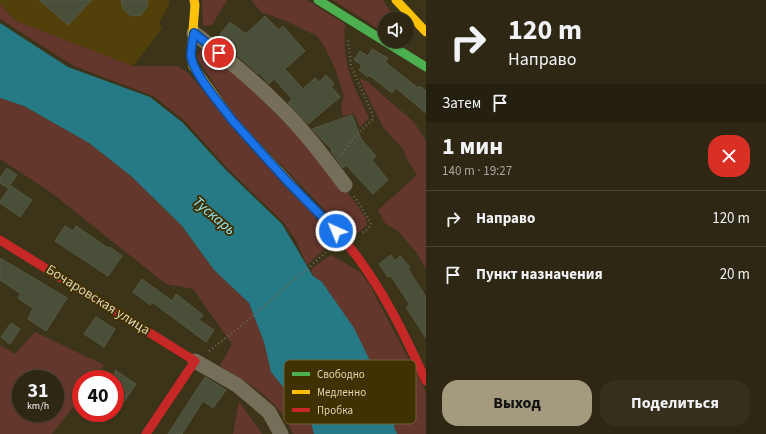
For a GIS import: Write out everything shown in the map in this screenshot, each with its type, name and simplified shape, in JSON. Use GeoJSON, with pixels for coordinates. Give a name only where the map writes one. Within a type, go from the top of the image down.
{"type":"FeatureCollection","features":[{"type":"Feature","properties":{"kind":"street"},"geometry":{"type":"LineString","coordinates":[[194,0],[194,33],[191,56],[193,66],[232,120],[287,181],[343,238],[372,277],[406,337],[426,381]]}},
{"type":"Feature","properties":{"kind":"street"},"geometry":{"type":"LineString","coordinates":[[318,0],[426,67]]}},
{"type":"Feature","properties":{"kind":"street"},"geometry":{"type":"LineString","coordinates":[[396,0],[426,32]]}},
{"type":"Feature","properties":{"kind":"street"},"geometry":{"type":"LineString","coordinates":[[194,33],[279,105],[331,165],[345,185]]}},
{"type":"Feature","properties":{"kind":"street","name":"Бочаровская улица"},"geometry":{"type":"LineString","coordinates":[[0,240],[195,361],[237,385],[270,412],[281,434]]}},
{"type":"Feature","properties":{"kind":"street"},"geometry":{"type":"LineString","coordinates":[[146,434],[195,361]]}},
{"type":"Feature","properties":{"kind":"path"},"geometry":{"type":"LineString","coordinates":[[331,165],[347,149],[355,136],[372,120],[373,115],[351,66],[348,37],[351,21]]}},
{"type":"Feature","properties":{"kind":"path"},"geometry":{"type":"LineString","coordinates":[[345,185],[371,223],[368,230],[359,237]]}},
{"type":"Feature","properties":{"kind":"path"},"geometry":{"type":"LineString","coordinates":[[224,340],[335,245]]}},
{"type":"Feature","properties":{"kind":"shaded area"},"geometry":{"type":"Polygon","coordinates":[[[0,0],[169,0],[169,4],[159,23],[162,29],[133,66],[16,21],[0,4],[0,0]]]}},
{"type":"Feature","properties":{"kind":"shaded area"},"geometry":{"type":"Polygon","coordinates":[[[202,0],[227,0],[212,25],[203,26],[202,0]]]}},
{"type":"Feature","properties":{"kind":"shaded area"},"geometry":{"type":"Polygon","coordinates":[[[251,0],[307,0],[345,24],[344,38],[347,62],[353,83],[369,118],[360,127],[354,113],[343,116],[341,105],[344,96],[336,71],[325,47],[317,36],[284,20],[261,12],[251,0]]]}},
{"type":"Feature","properties":{"kind":"shaded area"},"geometry":{"type":"Polygon","coordinates":[[[333,0],[383,0],[391,12],[378,12],[378,29],[333,0]]]}},
{"type":"Feature","properties":{"kind":"shaded area"},"geometry":{"type":"Polygon","coordinates":[[[0,4],[16,21],[133,66],[178,66],[188,73],[315,215],[319,229],[328,241],[326,248],[307,265],[297,242],[284,223],[227,168],[184,120],[153,96],[74,66],[0,19],[0,4]]]}},
{"type":"Feature","properties":{"kind":"shaded area"},"geometry":{"type":"Polygon","coordinates":[[[202,47],[225,65],[291,126],[331,171],[349,194],[366,218],[367,225],[356,234],[346,232],[236,118],[197,58],[202,47]]]}},
{"type":"Feature","properties":{"kind":"shaded area"},"geometry":{"type":"Polygon","coordinates":[[[359,78],[366,81],[414,122],[426,141],[426,268],[416,252],[399,232],[385,223],[378,210],[417,175],[408,161],[403,149],[383,127],[359,78]]]}},
{"type":"Feature","properties":{"kind":"shaded area"},"geometry":{"type":"Polygon","coordinates":[[[0,98],[24,106],[89,143],[131,176],[182,226],[214,270],[249,303],[264,342],[271,372],[284,388],[284,417],[272,402],[252,386],[220,366],[232,344],[193,289],[166,284],[49,191],[0,159],[0,98]]]}},
{"type":"Feature","properties":{"kind":"shaded area"},"geometry":{"type":"Polygon","coordinates":[[[331,255],[360,272],[369,284],[409,360],[369,360],[354,329],[322,282],[313,276],[311,269],[331,255]]]}},
{"type":"Feature","properties":{"kind":"shaded area"},"geometry":{"type":"Polygon","coordinates":[[[35,332],[104,365],[100,370],[72,370],[72,408],[64,419],[64,370],[12,370],[12,422],[61,422],[52,434],[0,434],[0,345],[15,354],[35,332]]]}},
{"type":"Feature","properties":{"kind":"shaded area"},"geometry":{"type":"Polygon","coordinates":[[[416,373],[426,392],[426,434],[397,434],[394,427],[395,424],[416,424],[416,373]]]}},
{"type":"Feature","properties":{"kind":"shaded area"},"geometry":{"type":"Polygon","coordinates":[[[239,401],[262,434],[233,434],[239,401]]]}},
{"type":"Feature","properties":{"kind":"shaded area"},"geometry":{"type":"Polygon","coordinates":[[[289,424],[311,424],[314,434],[293,434],[289,424]]]}},
{"type":"Feature","properties":{"kind":"water","name":"Тускарь"},"geometry":{"type":"Polygon","coordinates":[[[0,23],[68,67],[150,97],[182,122],[226,170],[282,224],[313,276],[322,282],[354,328],[370,360],[284,360],[284,388],[271,372],[264,342],[249,303],[214,270],[182,226],[131,176],[89,143],[24,106],[0,98],[0,23]]]}},
{"type":"Feature","properties":{"kind":"water"},"geometry":{"type":"Polygon","coordinates":[[[311,424],[395,424],[394,427],[397,434],[314,434],[311,424]]]}},
{"type":"Feature","properties":{"kind":"building"},"geometry":{"type":"Polygon","coordinates":[[[39,0],[92,0],[68,25],[39,0]]]}},
{"type":"Feature","properties":{"kind":"building"},"geometry":{"type":"Polygon","coordinates":[[[121,0],[148,0],[147,7],[141,15],[131,16],[123,9],[121,0]]]}},
{"type":"Feature","properties":{"kind":"building"},"geometry":{"type":"Polygon","coordinates":[[[265,16],[279,30],[283,26],[305,51],[285,69],[303,89],[315,78],[319,82],[326,75],[334,84],[331,86],[340,97],[308,124],[288,103],[292,99],[274,79],[269,84],[259,73],[258,74],[237,55],[239,53],[218,37],[230,22],[246,34],[265,16]]]}},
{"type":"Feature","properties":{"kind":"building"},"geometry":{"type":"Polygon","coordinates":[[[372,49],[388,58],[385,62],[418,88],[420,86],[426,91],[426,113],[396,88],[392,93],[369,75],[368,77],[359,70],[362,65],[354,60],[360,51],[368,56],[372,49]]]}},
{"type":"Feature","properties":{"kind":"building"},"geometry":{"type":"Polygon","coordinates":[[[352,115],[361,139],[376,156],[372,160],[388,180],[373,194],[346,165],[343,168],[331,151],[332,150],[312,129],[352,115]]]}},
{"type":"Feature","properties":{"kind":"building"},"geometry":{"type":"Polygon","coordinates":[[[7,168],[17,175],[8,188],[0,183],[0,178],[7,168]]]}},
{"type":"Feature","properties":{"kind":"building"},"geometry":{"type":"Polygon","coordinates":[[[11,186],[32,200],[20,217],[0,203],[11,186]]]}},
{"type":"Feature","properties":{"kind":"building"},"geometry":{"type":"Polygon","coordinates":[[[65,226],[73,231],[76,226],[122,256],[108,276],[55,241],[65,226]]]}},
{"type":"Feature","properties":{"kind":"building"},"geometry":{"type":"Polygon","coordinates":[[[391,255],[395,261],[400,256],[410,267],[408,269],[426,297],[426,338],[406,307],[410,305],[391,276],[388,277],[379,264],[391,255]]]}},
{"type":"Feature","properties":{"kind":"building"},"geometry":{"type":"Polygon","coordinates":[[[0,258],[67,298],[46,331],[28,319],[33,308],[18,298],[21,294],[0,280],[0,258]]]}},
{"type":"Feature","properties":{"kind":"building"},"geometry":{"type":"Polygon","coordinates":[[[142,279],[172,301],[176,294],[203,315],[199,320],[214,330],[206,342],[152,302],[150,305],[133,292],[142,279]]]}},
{"type":"Feature","properties":{"kind":"building"},"geometry":{"type":"Polygon","coordinates":[[[96,317],[115,329],[104,347],[84,334],[96,317]]]}},
{"type":"Feature","properties":{"kind":"building"},"geometry":{"type":"Polygon","coordinates":[[[11,323],[20,329],[10,344],[1,337],[11,323]]]}},
{"type":"Feature","properties":{"kind":"building"},"geometry":{"type":"Polygon","coordinates":[[[124,376],[136,384],[124,402],[124,376]]]}},
{"type":"Feature","properties":{"kind":"building"},"geometry":{"type":"Polygon","coordinates":[[[205,377],[226,390],[213,408],[203,401],[182,434],[168,434],[205,377]]]}},
{"type":"Feature","properties":{"kind":"traffic: fast"},"geometry":{"type":"LineString","coordinates":[[318,0],[426,67]]}},
{"type":"Feature","properties":{"kind":"traffic: slow"},"geometry":{"type":"LineString","coordinates":[[194,0],[195,5],[191,56],[193,66],[232,120],[311,206]]}},
{"type":"Feature","properties":{"kind":"traffic: slow"},"geometry":{"type":"LineString","coordinates":[[396,0],[426,32]]}},
{"type":"Feature","properties":{"kind":"traffic: jam"},"geometry":{"type":"LineString","coordinates":[[311,206],[332,226],[368,272],[399,325],[416,360]]}},
{"type":"Feature","properties":{"kind":"traffic: jam"},"geometry":{"type":"LineString","coordinates":[[0,240],[195,361],[146,434]]}},
{"type":"Feature","properties":{"kind":"traffic: jam"},"geometry":{"type":"LineString","coordinates":[[416,360],[426,381]]}},
{"type":"Feature","properties":{"kind":"route"},"geometry":{"type":"LineString","coordinates":[[219,53],[194,33],[191,56],[193,66],[224,110],[287,181],[336,231]]}}]}
